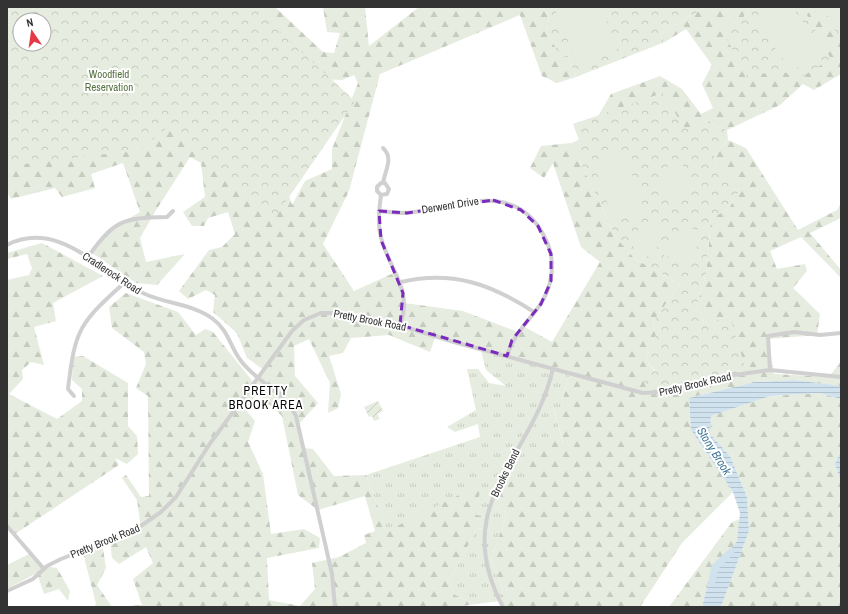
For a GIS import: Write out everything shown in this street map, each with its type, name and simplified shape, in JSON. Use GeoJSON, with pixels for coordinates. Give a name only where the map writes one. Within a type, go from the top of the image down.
{"type":"FeatureCollection","features":[{"type":"Feature","properties":{"kind":"street"},"geometry":{"type":"LineString","coordinates":[[381,195],[377,191],[377,187],[383,183],[389,162],[388,153],[384,148]]}},
{"type":"Feature","properties":{"kind":"street"},"geometry":{"type":"LineString","coordinates":[[381,195],[385,195],[389,191],[388,186],[383,183]]}},
{"type":"Feature","properties":{"kind":"street"},"geometry":{"type":"LineString","coordinates":[[381,195],[379,210],[381,240],[401,282],[404,302],[400,325]]}},
{"type":"Feature","properties":{"kind":"street","name":"Derwent Drive"},"geometry":{"type":"LineString","coordinates":[[379,210],[407,212],[485,200],[501,202],[521,210],[533,220],[547,241],[551,256],[552,273],[548,289],[541,304],[512,340],[507,356]]}},
{"type":"Feature","properties":{"kind":"street"},"geometry":{"type":"LineString","coordinates":[[88,258],[107,232],[118,224],[138,218],[167,216],[173,211]]}},
{"type":"Feature","properties":{"kind":"street","name":"Cradlerock Road"},"geometry":{"type":"LineString","coordinates":[[7,245],[25,239],[50,239],[66,244],[124,283],[147,295],[199,311],[213,319],[228,336],[240,361],[258,378]]}},
{"type":"Feature","properties":{"kind":"street"},"geometry":{"type":"LineString","coordinates":[[401,282],[434,277],[472,282],[507,295],[534,312]]}},
{"type":"Feature","properties":{"kind":"street"},"geometry":{"type":"LineString","coordinates":[[74,396],[68,389],[72,352],[78,334],[92,312],[124,283]]}},
{"type":"Feature","properties":{"kind":"street","name":"Pretty Brook Road"},"geometry":{"type":"LineString","coordinates":[[7,591],[33,579],[44,569],[74,553],[135,530],[161,512],[176,497],[204,451],[292,331],[304,320],[316,314],[337,312],[400,325],[643,393],[677,390],[720,377],[770,370],[841,377]]}},
{"type":"Feature","properties":{"kind":"street"},"geometry":{"type":"LineString","coordinates":[[770,370],[768,336],[794,332],[820,335],[841,333]]}},
{"type":"Feature","properties":{"kind":"street","name":"Brooks Bend"},"geometry":{"type":"LineString","coordinates":[[503,607],[492,582],[486,554],[486,529],[490,506],[502,475],[540,409],[553,368]]}},
{"type":"Feature","properties":{"kind":"street"},"geometry":{"type":"LineString","coordinates":[[258,378],[289,404],[298,423],[332,574],[335,607]]}},
{"type":"Feature","properties":{"kind":"street"},"geometry":{"type":"LineString","coordinates":[[7,526],[44,569]]}},
{"type":"Feature","properties":{"kind":"highlighted area"},"geometry":{"type":"Polygon","coordinates":[[[493,200],[521,210],[538,226],[551,254],[551,281],[541,304],[512,340],[507,356],[400,325],[403,293],[381,240],[379,211],[407,213],[493,200]]]}},
{"type":"Feature","properties":{"kind":"green space"},"geometry":{"type":"Polygon","coordinates":[[[7,7],[275,7],[323,52],[334,53],[340,33],[327,32],[323,7],[365,7],[369,46],[419,7],[543,7],[549,17],[547,32],[568,56],[576,77],[557,83],[542,76],[520,15],[380,74],[349,191],[323,244],[354,291],[396,272],[404,303],[463,311],[518,332],[523,326],[552,342],[600,262],[581,247],[553,163],[544,178],[530,168],[541,146],[571,143],[616,237],[635,259],[680,284],[653,322],[656,335],[646,359],[655,372],[647,393],[730,316],[704,323],[697,304],[706,274],[711,218],[729,209],[714,156],[728,140],[746,148],[798,230],[837,210],[841,204],[841,218],[810,233],[841,270],[841,278],[801,237],[770,251],[777,269],[805,264],[807,271],[793,288],[820,314],[817,335],[768,339],[774,374],[829,377],[841,361],[841,387],[795,380],[756,382],[689,398],[691,430],[733,492],[682,543],[640,607],[502,607],[499,601],[503,590],[491,560],[507,513],[490,504],[500,479],[531,481],[526,466],[539,438],[563,443],[554,408],[561,407],[570,371],[436,335],[430,352],[389,335],[351,338],[343,353],[329,356],[341,394],[338,408],[328,413],[330,383],[309,339],[294,346],[295,376],[318,403],[298,425],[303,448],[313,449],[334,476],[366,475],[387,531],[481,484],[476,515],[487,517],[486,529],[477,528],[449,582],[455,595],[477,604],[456,607],[112,607],[142,605],[133,579],[153,563],[146,547],[119,564],[112,558],[110,540],[141,528],[137,500],[122,478],[126,475],[141,497],[149,496],[148,396],[136,388],[146,364],[144,352],[112,328],[109,307],[126,293],[178,312],[196,335],[205,329],[213,332],[254,383],[264,370],[247,358],[237,333],[213,312],[215,295],[206,290],[188,299],[179,291],[209,250],[222,247],[235,234],[228,212],[208,218],[204,226],[192,226],[183,212],[205,197],[201,163],[190,157],[140,238],[146,262],[185,254],[157,285],[136,283],[92,253],[108,231],[140,212],[123,163],[91,174],[95,188],[62,197],[55,188],[11,199],[7,192],[7,7]],[[354,75],[342,80],[318,79],[282,172],[292,205],[305,181],[332,169],[332,149],[358,83],[354,75]],[[257,393],[246,410],[255,421],[248,442],[263,474],[271,534],[304,529],[320,538],[319,548],[267,558],[269,600],[300,606],[315,589],[312,563],[339,557],[366,543],[364,535],[375,531],[365,496],[318,510],[298,495],[282,416],[257,393]]]}},
{"type":"Feature","properties":{"kind":"green space","name":"Woodfield Reservation"},"geometry":{"type":"Polygon","coordinates":[[[7,7],[253,7],[355,101],[276,216],[169,126],[140,150],[7,166],[7,7]]]}},
{"type":"Feature","properties":{"kind":"green space"},"geometry":{"type":"Polygon","coordinates":[[[543,7],[706,7],[659,34],[665,42],[576,77],[568,56],[561,58],[547,32],[549,17],[543,7]]]}},
{"type":"Feature","properties":{"kind":"green space"},"geometry":{"type":"Polygon","coordinates":[[[554,7],[601,7],[618,49],[578,65],[554,7]]]}},
{"type":"Feature","properties":{"kind":"green space"},"geometry":{"type":"Polygon","coordinates":[[[706,7],[841,7],[841,74],[814,90],[803,84],[780,105],[727,130],[703,121],[685,130],[663,93],[598,116],[611,94],[660,76],[682,89],[701,114],[713,108],[702,84],[712,65],[686,29],[665,42],[659,34],[706,7]]]}},
{"type":"Feature","properties":{"kind":"green space"},"geometry":{"type":"Polygon","coordinates":[[[747,7],[841,7],[841,41],[827,15],[810,10],[807,15],[831,59],[798,79],[779,69],[748,78],[724,34],[730,18],[741,24],[747,7]]]}},
{"type":"Feature","properties":{"kind":"green space"},"geometry":{"type":"Polygon","coordinates":[[[769,7],[792,7],[823,49],[792,72],[754,18],[769,7]]]}},
{"type":"Feature","properties":{"kind":"green space"},"geometry":{"type":"Polygon","coordinates":[[[832,7],[841,7],[841,15],[832,21],[826,11],[832,7]]]}},
{"type":"Feature","properties":{"kind":"green space"},"geometry":{"type":"Polygon","coordinates":[[[663,93],[685,129],[703,121],[727,130],[728,140],[714,156],[717,166],[742,185],[729,209],[711,218],[706,274],[697,304],[704,323],[730,316],[747,374],[656,394],[647,393],[643,375],[655,371],[646,359],[656,335],[653,322],[680,284],[635,259],[616,237],[571,143],[579,140],[573,124],[663,93]]]}},
{"type":"Feature","properties":{"kind":"green space"},"geometry":{"type":"Polygon","coordinates":[[[624,151],[645,211],[614,222],[593,162],[624,151]]]}},
{"type":"Feature","properties":{"kind":"green space"},"geometry":{"type":"Polygon","coordinates":[[[675,163],[682,163],[692,190],[668,199],[660,189],[659,184],[661,174],[665,169],[675,163]]]}},
{"type":"Feature","properties":{"kind":"green space"},"geometry":{"type":"Polygon","coordinates":[[[655,223],[660,235],[658,246],[651,255],[639,259],[628,235],[655,223]]]}},
{"type":"Feature","properties":{"kind":"green space"},"geometry":{"type":"Polygon","coordinates":[[[689,228],[701,230],[693,263],[664,256],[666,246],[672,237],[679,231],[689,228]]]}},
{"type":"Feature","properties":{"kind":"green space"},"geometry":{"type":"Polygon","coordinates":[[[42,243],[103,276],[53,303],[56,321],[34,327],[44,365],[31,362],[22,370],[23,379],[9,394],[57,419],[82,401],[82,389],[72,380],[73,357],[83,356],[128,383],[128,426],[137,436],[138,454],[127,464],[115,458],[119,465],[15,534],[7,526],[7,280],[29,275],[32,268],[27,254],[7,259],[7,253],[42,243]]]}},
{"type":"Feature","properties":{"kind":"green space"},"geometry":{"type":"Polygon","coordinates":[[[480,347],[570,371],[561,407],[554,409],[563,444],[531,481],[490,504],[507,513],[491,560],[503,590],[499,601],[477,604],[455,595],[449,582],[477,528],[485,529],[487,517],[387,531],[366,475],[480,437],[478,424],[455,432],[447,427],[476,410],[467,369],[478,369],[489,383],[506,386],[486,370],[480,347]]]}},
{"type":"Feature","properties":{"kind":"green space"},"geometry":{"type":"Polygon","coordinates":[[[819,393],[841,399],[841,450],[835,464],[841,482],[841,607],[740,607],[738,605],[737,607],[721,607],[749,531],[747,497],[730,456],[710,434],[711,416],[770,396],[819,393]]]}},
{"type":"Feature","properties":{"kind":"green space"},"geometry":{"type":"Polygon","coordinates":[[[378,401],[383,411],[377,414],[380,419],[374,421],[372,416],[369,417],[364,407],[378,401]]]}},
{"type":"Feature","properties":{"kind":"green space"},"geometry":{"type":"Polygon","coordinates":[[[740,519],[737,541],[709,579],[702,607],[669,607],[732,522],[740,519]]]}},
{"type":"Feature","properties":{"kind":"green space"},"geometry":{"type":"Polygon","coordinates":[[[102,542],[106,568],[97,585],[112,607],[95,607],[96,604],[82,549],[102,542]]]}},
{"type":"Feature","properties":{"kind":"green space"},"geometry":{"type":"Polygon","coordinates":[[[31,553],[44,566],[57,568],[70,591],[68,601],[59,589],[44,594],[37,573],[7,589],[7,565],[31,553]]]}},
{"type":"Feature","properties":{"kind":"water","name":"Stony Brook"},"geometry":{"type":"Polygon","coordinates":[[[795,380],[840,386],[841,399],[819,393],[770,396],[711,416],[710,434],[730,456],[747,497],[749,531],[721,607],[702,607],[709,579],[737,541],[740,513],[733,492],[691,430],[689,398],[755,382],[795,380]]]}},
{"type":"Feature","properties":{"kind":"water"},"geometry":{"type":"Polygon","coordinates":[[[841,450],[841,482],[835,464],[841,450]]]}},
{"type":"Feature","properties":{"kind":"waterway","name":"Stony Brook"},"geometry":{"type":"LineString","coordinates":[[712,581],[715,567],[731,552]]}},
{"type":"Feature","properties":{"kind":"district","name":"PRETTY BROOK AREA"},"geometry":{"type":"Point","coordinates":[266,398]}}]}
